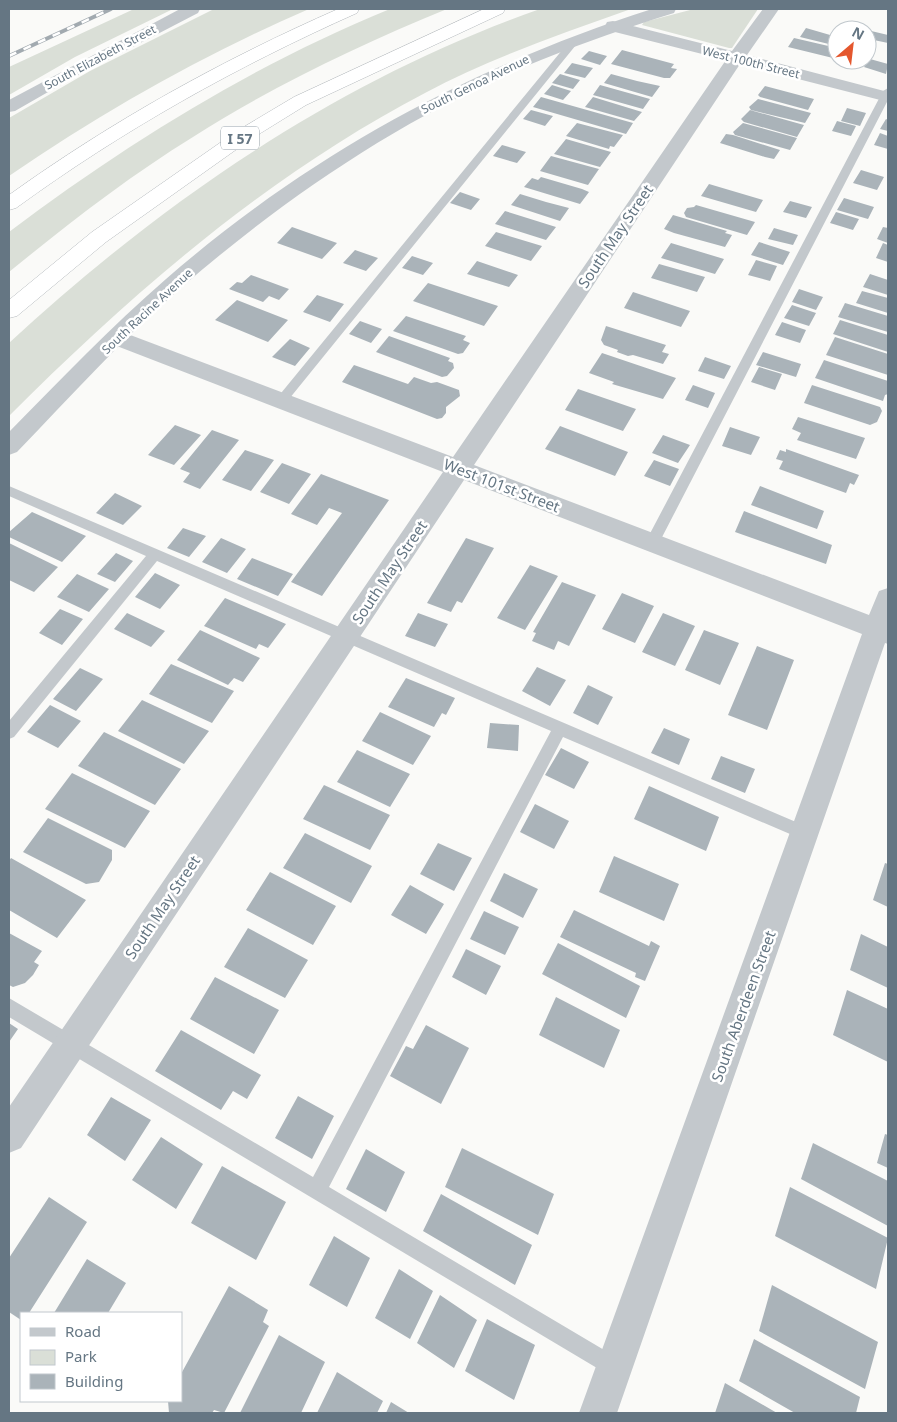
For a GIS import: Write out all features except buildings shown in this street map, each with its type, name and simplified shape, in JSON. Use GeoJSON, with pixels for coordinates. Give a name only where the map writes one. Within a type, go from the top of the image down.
{"type":"FeatureCollection","features":[{"type":"Feature","properties":{"kind":"highway"},"geometry":{"type":"LineString","coordinates":[[9,204],[66,162],[158,105],[240,59],[351,9]]}},
{"type":"Feature","properties":{"kind":"highway","name":"I 57"},"geometry":{"type":"LineString","coordinates":[[9,311],[100,237],[244,135],[300,101],[446,31],[497,9]]}},
{"type":"Feature","properties":{"kind":"street","name":"South Elizabeth Street"},"geometry":{"type":"LineString","coordinates":[[9,107],[63,76],[192,9]]}},
{"type":"Feature","properties":{"kind":"street","name":"South Genoa Avenue"},"geometry":{"type":"LineString","coordinates":[[296,188],[359,144],[436,100],[516,63],[613,26],[668,9]]}},
{"type":"Feature","properties":{"kind":"street","name":"South May Street"},"geometry":{"type":"LineString","coordinates":[[9,1136],[458,468],[736,57],[771,9]]}},
{"type":"Feature","properties":{"kind":"street","name":"West 100th Street"},"geometry":{"type":"LineString","coordinates":[[613,26],[887,95]]}},
{"type":"Feature","properties":{"kind":"street","name":"South Racine Avenue"},"geometry":{"type":"LineString","coordinates":[[9,446],[174,283],[247,222],[296,188]]}},
{"type":"Feature","properties":{"kind":"street","name":"West 101st Street"},"geometry":{"type":"LineString","coordinates":[[117,338],[883,631]]}},
{"type":"Feature","properties":{"kind":"street","name":"South Aberdeen Street"},"geometry":{"type":"LineString","coordinates":[[598,1413],[804,833],[883,631],[888,598]]}},
{"type":"Feature","properties":{"kind":"lane"},"geometry":{"type":"LineString","coordinates":[[281,401],[575,40]]}},
{"type":"Feature","properties":{"kind":"lane"},"geometry":{"type":"LineString","coordinates":[[652,543],[887,95]]}},
{"type":"Feature","properties":{"kind":"lane"},"geometry":{"type":"LineString","coordinates":[[9,491],[804,833]]}},
{"type":"Feature","properties":{"kind":"lane"},"geometry":{"type":"LineString","coordinates":[[9,732],[155,554]]}},
{"type":"Feature","properties":{"kind":"lane"},"geometry":{"type":"LineString","coordinates":[[317,1190],[560,728]]}},
{"type":"Feature","properties":{"kind":"lane"},"geometry":{"type":"LineString","coordinates":[[9,1007],[614,1367]]}},
{"type":"Feature","properties":{"kind":"green space"},"geometry":{"type":"Polygon","coordinates":[[[134,9],[173,9],[75,57],[9,95],[9,67],[134,9]]]}},
{"type":"Feature","properties":{"kind":"green space"},"geometry":{"type":"Polygon","coordinates":[[[214,9],[309,9],[231,45],[155,85],[81,129],[9,176],[9,118],[90,71],[214,9]]]}},
{"type":"Feature","properties":{"kind":"green space"},"geometry":{"type":"Polygon","coordinates":[[[390,9],[447,9],[317,67],[223,118],[169,152],[122,185],[9,272],[9,232],[99,167],[192,108],[240,81],[339,31],[390,9]]]}},
{"type":"Feature","properties":{"kind":"green space"},"geometry":{"type":"Polygon","coordinates":[[[540,9],[631,9],[526,47],[450,80],[367,125],[311,161],[257,199],[154,281],[104,325],[9,416],[9,343],[68,290],[130,240],[193,193],[258,149],[325,108],[394,71],[466,38],[540,9]]]}},
{"type":"Feature","properties":{"kind":"green space"},"geometry":{"type":"Polygon","coordinates":[[[694,9],[758,9],[732,48],[642,25],[644,22],[694,9]]]}},
{"type":"Feature","properties":{"kind":"railway"},"geometry":{"type":"LineString","coordinates":[[9,56],[111,9]]}}]}
